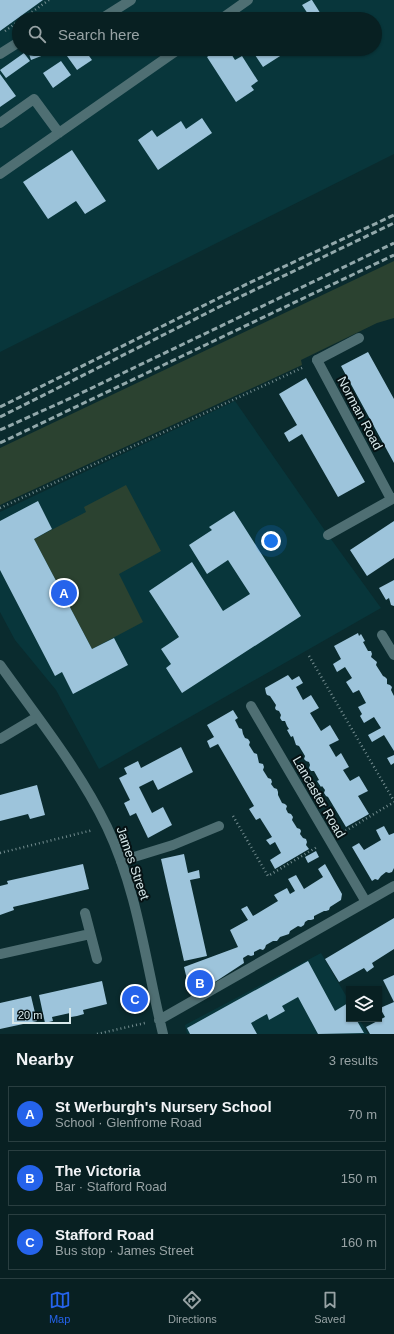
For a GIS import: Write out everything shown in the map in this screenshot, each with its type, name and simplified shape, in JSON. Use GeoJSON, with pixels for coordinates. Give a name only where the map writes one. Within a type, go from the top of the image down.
{"type":"FeatureCollection","features":[{"type":"Feature","properties":{"kind":"street"},"geometry":{"type":"LineString","coordinates":[[112,12],[130,0]]}},
{"type":"Feature","properties":{"kind":"street"},"geometry":{"type":"LineString","coordinates":[[231,12],[248,0]]}},
{"type":"Feature","properties":{"kind":"street"},"geometry":{"type":"LineString","coordinates":[[0,54],[12,46]]}},
{"type":"Feature","properties":{"kind":"street"},"geometry":{"type":"LineString","coordinates":[[0,174],[169,56]]}},
{"type":"Feature","properties":{"kind":"street"},"geometry":{"type":"LineString","coordinates":[[0,123],[34,99],[59,133]]}},
{"type":"Feature","properties":{"kind":"street"},"geometry":{"type":"LineString","coordinates":[[317,360],[359,338]]}},
{"type":"Feature","properties":{"kind":"street","name":"Norman Road"},"geometry":{"type":"LineString","coordinates":[[317,360],[393,498]]}},
{"type":"Feature","properties":{"kind":"street"},"geometry":{"type":"LineString","coordinates":[[328,535],[393,498]]}},
{"type":"Feature","properties":{"kind":"street"},"geometry":{"type":"LineString","coordinates":[[382,635],[394,655]]}},
{"type":"Feature","properties":{"kind":"street","name":"James Street"},"geometry":{"type":"LineString","coordinates":[[0,665],[86,788],[107,827],[121,861],[144,942],[163,1034]]}},
{"type":"Feature","properties":{"kind":"street","name":"Lancaster Road"},"geometry":{"type":"LineString","coordinates":[[251,706],[366,902]]}},
{"type":"Feature","properties":{"kind":"street"},"geometry":{"type":"LineString","coordinates":[[0,739],[37,718]]}},
{"type":"Feature","properties":{"kind":"street"},"geometry":{"type":"LineString","coordinates":[[121,861],[173,845],[219,826]]}},
{"type":"Feature","properties":{"kind":"street"},"geometry":{"type":"LineString","coordinates":[[160,1020],[394,886]]}},
{"type":"Feature","properties":{"kind":"street"},"geometry":{"type":"LineString","coordinates":[[86,913],[97,959]]}},
{"type":"Feature","properties":{"kind":"street"},"geometry":{"type":"LineString","coordinates":[[0,954],[90,934]]}},
{"type":"Feature","properties":{"kind":"path"},"geometry":{"type":"LineString","coordinates":[[32,12],[49,0]]}},
{"type":"Feature","properties":{"kind":"path"},"geometry":{"type":"LineString","coordinates":[[0,34],[12,26]]}},
{"type":"Feature","properties":{"kind":"path"},"geometry":{"type":"LineString","coordinates":[[0,508],[317,360]]}},
{"type":"Feature","properties":{"kind":"path"},"geometry":{"type":"LineString","coordinates":[[233,816],[268,876],[394,801],[309,656]]}},
{"type":"Feature","properties":{"kind":"path"},"geometry":{"type":"LineString","coordinates":[[0,853],[107,827]]}},
{"type":"Feature","properties":{"kind":"path"},"geometry":{"type":"LineString","coordinates":[[97,1034],[160,1020]]}},
{"type":"Feature","properties":{"kind":"shaded area"},"geometry":{"type":"Polygon","coordinates":[[[0,0],[394,0],[394,154],[0,352],[0,0]]]}},
{"type":"Feature","properties":{"kind":"shaded area"},"geometry":{"type":"Polygon","coordinates":[[[235,401],[328,535],[381,608],[99,769],[56,690],[15,640],[0,612],[0,512],[235,401]]]}},
{"type":"Feature","properties":{"kind":"shaded area"},"geometry":{"type":"Polygon","coordinates":[[[321,953],[346,996],[346,1022],[361,1022],[368,1034],[187,1034],[185,1025],[321,953]]]}},
{"type":"Feature","properties":{"kind":"green space"},"geometry":{"type":"Polygon","coordinates":[[[394,261],[394,318],[377,323],[301,360],[302,365],[0,505],[0,448],[394,261]]]}},
{"type":"Feature","properties":{"kind":"green space"},"geometry":{"type":"Polygon","coordinates":[[[126,485],[161,551],[119,574],[143,622],[92,649],[34,539],[86,512],[84,507],[126,485]]]}},
{"type":"Feature","properties":{"kind":"building"},"geometry":{"type":"Polygon","coordinates":[[[0,0],[43,0],[26,12],[12,12],[12,22],[0,31],[0,0]]]}},
{"type":"Feature","properties":{"kind":"building"},"geometry":{"type":"Polygon","coordinates":[[[312,0],[320,12],[307,12],[302,5],[312,0]]]}},
{"type":"Feature","properties":{"kind":"building"},"geometry":{"type":"Polygon","coordinates":[[[20,56],[26,56],[30,61],[6,78],[0,70],[20,56]]]}},
{"type":"Feature","properties":{"kind":"building"},"geometry":{"type":"Polygon","coordinates":[[[30,56],[41,56],[31,60],[30,56]]]}},
{"type":"Feature","properties":{"kind":"building"},"geometry":{"type":"Polygon","coordinates":[[[67,56],[89,56],[92,60],[77,70],[67,56]]]}},
{"type":"Feature","properties":{"kind":"building"},"geometry":{"type":"Polygon","coordinates":[[[232,56],[235,60],[242,56],[258,81],[251,86],[254,90],[236,102],[207,57],[232,56]]]}},
{"type":"Feature","properties":{"kind":"building"},"geometry":{"type":"Polygon","coordinates":[[[256,56],[280,56],[263,67],[256,56]]]}},
{"type":"Feature","properties":{"kind":"building"},"geometry":{"type":"Polygon","coordinates":[[[61,61],[71,75],[53,88],[43,73],[61,61]]]}},
{"type":"Feature","properties":{"kind":"building"},"geometry":{"type":"Polygon","coordinates":[[[0,74],[16,96],[0,107],[0,74]]]}},
{"type":"Feature","properties":{"kind":"building"},"geometry":{"type":"Polygon","coordinates":[[[202,118],[212,133],[158,170],[138,140],[152,130],[157,137],[181,121],[186,129],[202,118]]]}},
{"type":"Feature","properties":{"kind":"building"},"geometry":{"type":"Polygon","coordinates":[[[72,150],[106,201],[85,214],[76,201],[48,219],[23,182],[72,150]]]}},
{"type":"Feature","properties":{"kind":"building"},"geometry":{"type":"Polygon","coordinates":[[[368,352],[394,399],[394,463],[341,366],[368,352]]]}},
{"type":"Feature","properties":{"kind":"building"},"geometry":{"type":"Polygon","coordinates":[[[306,378],[365,482],[338,497],[302,434],[289,442],[284,433],[297,425],[279,394],[306,378]]]}},
{"type":"Feature","properties":{"kind":"building"},"geometry":{"type":"Polygon","coordinates":[[[38,501],[52,529],[34,539],[92,649],[114,638],[128,665],[73,694],[62,672],[55,676],[0,570],[0,521],[38,501]]]}},
{"type":"Feature","properties":{"kind":"building"},"geometry":{"type":"Polygon","coordinates":[[[234,511],[301,616],[182,693],[166,668],[171,664],[161,649],[179,637],[149,591],[192,562],[223,611],[250,594],[228,560],[207,574],[189,545],[212,530],[209,527],[234,511]]]}},
{"type":"Feature","properties":{"kind":"building"},"geometry":{"type":"Polygon","coordinates":[[[394,521],[394,558],[367,576],[350,550],[394,521]]]}},
{"type":"Feature","properties":{"kind":"building"},"geometry":{"type":"Polygon","coordinates":[[[394,580],[394,606],[391,605],[389,598],[386,600],[379,588],[394,580]]]}},
{"type":"Feature","properties":{"kind":"building"},"geometry":{"type":"Polygon","coordinates":[[[358,633],[359,636],[361,634],[368,651],[371,651],[371,657],[377,662],[376,665],[383,676],[387,679],[387,684],[392,687],[391,690],[394,696],[394,751],[384,735],[372,742],[368,735],[381,728],[374,717],[364,723],[360,716],[362,714],[358,707],[366,703],[359,690],[353,693],[346,682],[352,678],[345,667],[337,672],[333,664],[341,659],[334,646],[358,633]]]}},
{"type":"Feature","properties":{"kind":"building"},"geometry":{"type":"Polygon","coordinates":[[[288,675],[292,680],[299,676],[303,683],[296,687],[303,700],[311,695],[319,708],[310,713],[321,731],[330,725],[339,740],[329,745],[336,757],[341,753],[349,767],[343,770],[350,781],[359,776],[368,791],[358,796],[369,814],[346,827],[324,793],[325,790],[317,781],[319,780],[314,771],[311,771],[309,768],[309,762],[304,759],[305,756],[299,746],[296,745],[293,736],[291,737],[287,730],[289,729],[285,721],[282,721],[280,718],[281,715],[279,711],[275,708],[276,705],[266,693],[265,688],[288,675]]]}},
{"type":"Feature","properties":{"kind":"building"},"geometry":{"type":"Polygon","coordinates":[[[233,710],[238,718],[235,720],[239,728],[242,729],[245,738],[250,742],[249,745],[254,753],[257,754],[259,763],[263,764],[263,770],[268,778],[271,779],[271,784],[277,789],[282,803],[287,806],[286,809],[288,813],[293,817],[292,820],[297,828],[300,829],[300,834],[306,839],[306,845],[309,849],[275,869],[270,860],[281,853],[275,842],[270,845],[266,840],[272,837],[260,818],[256,820],[249,809],[254,806],[218,744],[210,748],[207,741],[214,737],[207,725],[233,710]]]}},
{"type":"Feature","properties":{"kind":"building"},"geometry":{"type":"Polygon","coordinates":[[[181,747],[193,772],[158,790],[153,780],[139,787],[152,813],[163,807],[172,825],[148,838],[136,813],[130,816],[124,803],[130,800],[119,778],[127,774],[124,768],[138,761],[141,768],[181,747]]]}},
{"type":"Feature","properties":{"kind":"building"},"geometry":{"type":"Polygon","coordinates":[[[394,755],[394,763],[391,765],[387,758],[394,755]]]}},
{"type":"Feature","properties":{"kind":"building"},"geometry":{"type":"Polygon","coordinates":[[[37,785],[45,815],[30,819],[28,814],[0,821],[0,795],[37,785]]]}},
{"type":"Feature","properties":{"kind":"building"},"geometry":{"type":"Polygon","coordinates":[[[384,826],[389,835],[394,833],[394,868],[392,872],[386,872],[378,880],[375,879],[372,881],[352,847],[359,843],[364,850],[381,840],[376,830],[384,826]]]}},
{"type":"Feature","properties":{"kind":"building"},"geometry":{"type":"Polygon","coordinates":[[[316,851],[319,857],[308,863],[305,857],[316,851]]]}},
{"type":"Feature","properties":{"kind":"building"},"geometry":{"type":"Polygon","coordinates":[[[184,854],[188,873],[199,870],[200,878],[190,880],[207,956],[184,961],[161,859],[184,854]]]}},
{"type":"Feature","properties":{"kind":"building"},"geometry":{"type":"Polygon","coordinates":[[[83,864],[89,889],[13,907],[14,910],[0,915],[0,886],[8,884],[7,881],[83,864]]]}},
{"type":"Feature","properties":{"kind":"building"},"geometry":{"type":"Polygon","coordinates":[[[325,864],[342,894],[341,900],[330,907],[329,910],[314,916],[314,919],[305,922],[301,927],[298,926],[290,931],[289,934],[266,945],[263,950],[260,949],[254,952],[254,955],[248,955],[243,958],[244,963],[195,995],[190,992],[184,967],[238,947],[230,930],[248,920],[241,909],[247,906],[253,916],[278,901],[274,895],[287,888],[290,894],[295,891],[288,879],[296,875],[304,889],[323,877],[318,869],[325,864]]]}},
{"type":"Feature","properties":{"kind":"building"},"geometry":{"type":"Polygon","coordinates":[[[394,918],[394,949],[372,963],[374,967],[367,972],[364,968],[339,982],[325,959],[394,918]]]}},
{"type":"Feature","properties":{"kind":"building"},"geometry":{"type":"Polygon","coordinates":[[[308,961],[335,1011],[346,1004],[346,1022],[358,1022],[364,1033],[318,1034],[298,997],[282,1006],[285,1011],[269,1020],[267,1014],[251,1023],[257,1034],[190,1034],[187,1028],[308,961]]]}},
{"type":"Feature","properties":{"kind":"building"},"geometry":{"type":"Polygon","coordinates":[[[394,975],[394,1002],[383,980],[394,975]]]}},
{"type":"Feature","properties":{"kind":"building"},"geometry":{"type":"Polygon","coordinates":[[[102,981],[107,1004],[83,1010],[84,1014],[77,1016],[71,1017],[70,1013],[52,1017],[53,1021],[45,1023],[39,995],[102,981]]]}},
{"type":"Feature","properties":{"kind":"building"},"geometry":{"type":"Polygon","coordinates":[[[31,996],[37,1021],[0,1029],[0,1003],[31,996]]]}},
{"type":"Feature","properties":{"kind":"building"},"geometry":{"type":"Polygon","coordinates":[[[394,1002],[394,1034],[370,1034],[366,1027],[376,1022],[382,1022],[382,1019],[385,1017],[382,1012],[382,1007],[394,1002]]]}},
{"type":"Feature","properties":{"kind":"railway"},"geometry":{"type":"LineString","coordinates":[[0,407],[249,283],[394,215]]}},
{"type":"Feature","properties":{"kind":"railway"},"geometry":{"type":"LineString","coordinates":[[0,417],[221,306],[394,223]]}},
{"type":"Feature","properties":{"kind":"railway"},"geometry":{"type":"LineString","coordinates":[[0,430],[73,397],[394,243]]}},
{"type":"Feature","properties":{"kind":"railway"},"geometry":{"type":"LineString","coordinates":[[0,443],[394,255]]}},
{"type":"Feature","properties":{"kind":"place","name":"St Werburgh's Nursery School"},"geometry":{"type":"Point","coordinates":[64,593]}},
{"type":"Feature","properties":{"kind":"place","name":"The Victoria"},"geometry":{"type":"Point","coordinates":[200,983]}},
{"type":"Feature","properties":{"kind":"place","name":"Stafford Road"},"geometry":{"type":"Point","coordinates":[135,999]}}]}
